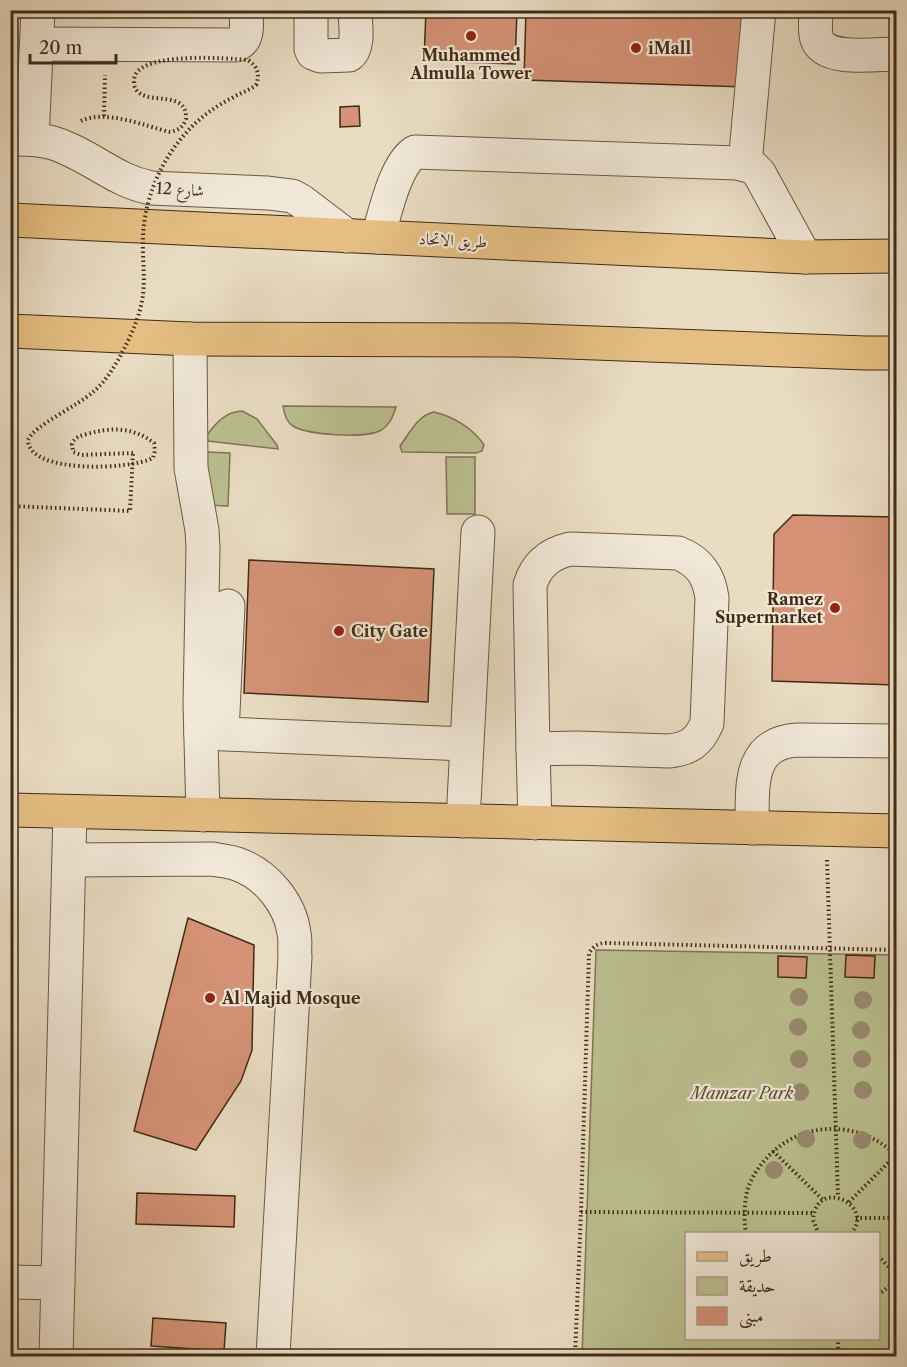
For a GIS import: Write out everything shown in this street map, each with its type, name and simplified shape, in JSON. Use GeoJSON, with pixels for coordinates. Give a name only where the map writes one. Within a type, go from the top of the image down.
{"type":"FeatureCollection","features":[{"type":"Feature","properties":{"kind":"main road","name":"طريق الاتحاد"},"geometry":{"type":"LineString","coordinates":[[10,220],[805,257],[897,256]]}},
{"type":"Feature","properties":{"kind":"main road"},"geometry":{"type":"LineString","coordinates":[[10,331],[190,339],[514,340],[881,353],[897,370]]}},
{"type":"Feature","properties":{"kind":"main road"},"geometry":{"type":"LineString","coordinates":[[10,810],[897,831]]}},
{"type":"Feature","properties":{"kind":"lane"},"geometry":{"type":"LineString","coordinates":[[33,141],[38,10]]}},
{"type":"Feature","properties":{"kind":"lane"},"geometry":{"type":"LineString","coordinates":[[36,44],[236,45],[245,38],[246,10]]}},
{"type":"Feature","properties":{"kind":"lane"},"geometry":{"type":"LineString","coordinates":[[311,10],[311,50],[316,56],[352,53],[355,46],[355,10]]}},
{"type":"Feature","properties":{"kind":"lane"},"geometry":{"type":"LineString","coordinates":[[745,164],[759,10]]}},
{"type":"Feature","properties":{"kind":"lane"},"geometry":{"type":"LineString","coordinates":[[816,10],[816,37],[825,51],[832,54],[897,54]]}},
{"type":"Feature","properties":{"kind":"lane","name":"شارع 12"},"geometry":{"type":"LineString","coordinates":[[33,141],[133,185],[292,196],[362,236]]}},
{"type":"Feature","properties":{"kind":"lane"},"geometry":{"type":"LineString","coordinates":[[362,236],[408,156],[415,152],[745,164],[753,167],[759,173],[805,257]]}},
{"type":"Feature","properties":{"kind":"lane"},"geometry":{"type":"LineString","coordinates":[[190,339],[191,468],[203,539],[200,705],[211,733]]}},
{"type":"Feature","properties":{"kind":"lane"},"geometry":{"type":"LineString","coordinates":[[463,821],[478,532]]}},
{"type":"Feature","properties":{"kind":"lane"},"geometry":{"type":"LineString","coordinates":[[533,749],[682,750],[702,735],[708,717],[712,598],[706,575],[699,565],[689,557],[678,553],[570,549],[548,557],[533,574],[529,597],[533,749],[535,823]]}},
{"type":"Feature","properties":{"kind":"lane"},"geometry":{"type":"LineString","coordinates":[[203,815],[228,606]]}},
{"type":"Feature","properties":{"kind":"lane"},"geometry":{"type":"LineString","coordinates":[[211,733],[466,744]]}},
{"type":"Feature","properties":{"kind":"lane"},"geometry":{"type":"LineString","coordinates":[[752,828],[754,778],[757,765],[763,754],[773,746],[785,741],[798,740],[897,741]]}},
{"type":"Feature","properties":{"kind":"lane"},"geometry":{"type":"LineString","coordinates":[[56,1356],[70,812]]}},
{"type":"Feature","properties":{"kind":"lane"},"geometry":{"type":"LineString","coordinates":[[70,860],[213,859],[237,864],[258,875],[273,888],[288,911],[294,933],[294,957],[273,1356]]}},
{"type":"Feature","properties":{"kind":"lane"},"geometry":{"type":"LineString","coordinates":[[10,1282],[58,1283]]}},
{"type":"Feature","properties":{"kind":"path"},"geometry":{"type":"LineString","coordinates":[[104,116],[105,45]]}},
{"type":"Feature","properties":{"kind":"path"},"geometry":{"type":"LineString","coordinates":[[10,506],[130,511],[133,453],[81,455],[73,452],[72,444],[78,437],[114,428],[137,433],[154,443],[153,458],[146,462],[120,467],[94,468],[67,465],[35,455],[31,451],[28,440],[34,430],[78,405],[95,391],[119,359],[136,323],[142,302],[145,280],[143,236],[146,213],[161,170],[184,135],[199,120],[214,108],[256,85],[258,78],[255,64],[248,60],[192,57],[138,70],[134,82],[135,89],[140,94],[176,101],[182,105],[186,119],[183,126],[177,130],[170,132],[104,116],[82,120],[33,141]]}},
{"type":"Feature","properties":{"kind":"path"},"geometry":{"type":"LineString","coordinates":[[826,830],[838,1197]]}},
{"type":"Feature","properties":{"kind":"path"},"geometry":{"type":"LineString","coordinates":[[575,1356],[582,1212],[589,953],[593,947],[600,943],[607,943],[897,950]]}},
{"type":"Feature","properties":{"kind":"path"},"geometry":{"type":"LineString","coordinates":[[746,1232],[744,1213],[748,1190],[757,1169],[773,1151],[792,1138],[813,1130],[836,1128],[863,1133],[887,1146],[896,1155],[849,1202]]}},
{"type":"Feature","properties":{"kind":"path"},"geometry":{"type":"LineString","coordinates":[[773,1151],[823,1200]]}},
{"type":"Feature","properties":{"kind":"path"},"geometry":{"type":"LineString","coordinates":[[818,1232],[813,1213],[817,1206],[823,1200],[838,1197],[849,1202],[854,1209],[856,1218],[853,1232]]}},
{"type":"Feature","properties":{"kind":"path"},"geometry":{"type":"LineString","coordinates":[[582,1212],[813,1213]]}},
{"type":"Feature","properties":{"kind":"path"},"geometry":{"type":"LineString","coordinates":[[856,1218],[897,1218]]}},
{"type":"Feature","properties":{"kind":"path"},"geometry":{"type":"LineString","coordinates":[[880,1257],[897,1274]]}},
{"type":"Feature","properties":{"kind":"path"},"geometry":{"type":"LineString","coordinates":[[880,1294],[897,1281]]}},
{"type":"Feature","properties":{"kind":"path"},"geometry":{"type":"LineString","coordinates":[[838,1340],[838,1356]]}},
{"type":"Feature","properties":{"kind":"green space"},"geometry":{"type":"Polygon","coordinates":[[[283,406],[396,407],[389,423],[381,430],[374,433],[351,435],[323,434],[300,429],[289,422],[283,406]]]}},
{"type":"Feature","properties":{"kind":"green space"},"geometry":{"type":"Polygon","coordinates":[[[242,411],[257,419],[278,449],[208,441],[207,435],[214,426],[231,413],[242,411]]]}},
{"type":"Feature","properties":{"kind":"green space"},"geometry":{"type":"Polygon","coordinates":[[[434,412],[448,416],[468,428],[484,445],[482,451],[476,453],[402,452],[400,446],[414,426],[423,417],[434,412]]]}},
{"type":"Feature","properties":{"kind":"green space"},"geometry":{"type":"Polygon","coordinates":[[[205,452],[230,453],[228,506],[204,505],[205,452]]]}},
{"type":"Feature","properties":{"kind":"green space"},"geometry":{"type":"Polygon","coordinates":[[[446,457],[475,457],[475,514],[447,514],[446,457]]]}},
{"type":"Feature","properties":{"kind":"green space","name":"Mamzar Park"},"geometry":{"type":"Polygon","coordinates":[[[596,950],[896,955],[896,1356],[582,1356],[596,950]]]}},
{"type":"Feature","properties":{"kind":"building","name":"Muhammed Almulla Tower"},"geometry":{"type":"Polygon","coordinates":[[[426,10],[517,10],[515,64],[424,61],[426,10]]]}},
{"type":"Feature","properties":{"kind":"building","name":"iMall"},"geometry":{"type":"Polygon","coordinates":[[[526,10],[735,10],[735,15],[748,15],[746,87],[524,80],[526,10]]]}},
{"type":"Feature","properties":{"kind":"building"},"geometry":{"type":"Polygon","coordinates":[[[359,106],[360,126],[340,127],[340,107],[359,106]]]}},
{"type":"Feature","properties":{"kind":"building","name":"Ramez Supermarket"},"geometry":{"type":"Polygon","coordinates":[[[793,515],[896,517],[896,685],[772,681],[774,534],[793,515]]]}},
{"type":"Feature","properties":{"kind":"building","name":"City Gate"},"geometry":{"type":"Polygon","coordinates":[[[249,560],[434,569],[428,702],[244,693],[249,560]]]}},
{"type":"Feature","properties":{"kind":"building","name":"Al Majid Mosque"},"geometry":{"type":"Polygon","coordinates":[[[188,918],[254,945],[252,1050],[241,1081],[196,1150],[134,1131],[188,918]]]}},
{"type":"Feature","properties":{"kind":"building"},"geometry":{"type":"Polygon","coordinates":[[[846,955],[875,956],[874,978],[845,977],[846,955]]]}},
{"type":"Feature","properties":{"kind":"building"},"geometry":{"type":"Polygon","coordinates":[[[778,956],[807,957],[806,978],[778,977],[778,956]]]}},
{"type":"Feature","properties":{"kind":"building"},"geometry":{"type":"Polygon","coordinates":[[[137,1193],[235,1196],[234,1227],[136,1224],[137,1193]]]}},
{"type":"Feature","properties":{"kind":"building"},"geometry":{"type":"Polygon","coordinates":[[[153,1318],[226,1323],[224,1351],[151,1346],[153,1318]]]}},
{"type":"Feature","properties":{"kind":"place","name":"Muhammed Almulla Tower"},"geometry":{"type":"Point","coordinates":[471,36]}},
{"type":"Feature","properties":{"kind":"place","name":"iMall"},"geometry":{"type":"Point","coordinates":[636,48]}},
{"type":"Feature","properties":{"kind":"place","name":"Ramez Supermarket"},"geometry":{"type":"Point","coordinates":[835,608]}},
{"type":"Feature","properties":{"kind":"place","name":"City Gate"},"geometry":{"type":"Point","coordinates":[339,631]}},
{"type":"Feature","properties":{"kind":"place","name":"Al Majid Mosque"},"geometry":{"type":"Point","coordinates":[210,998]}}]}
